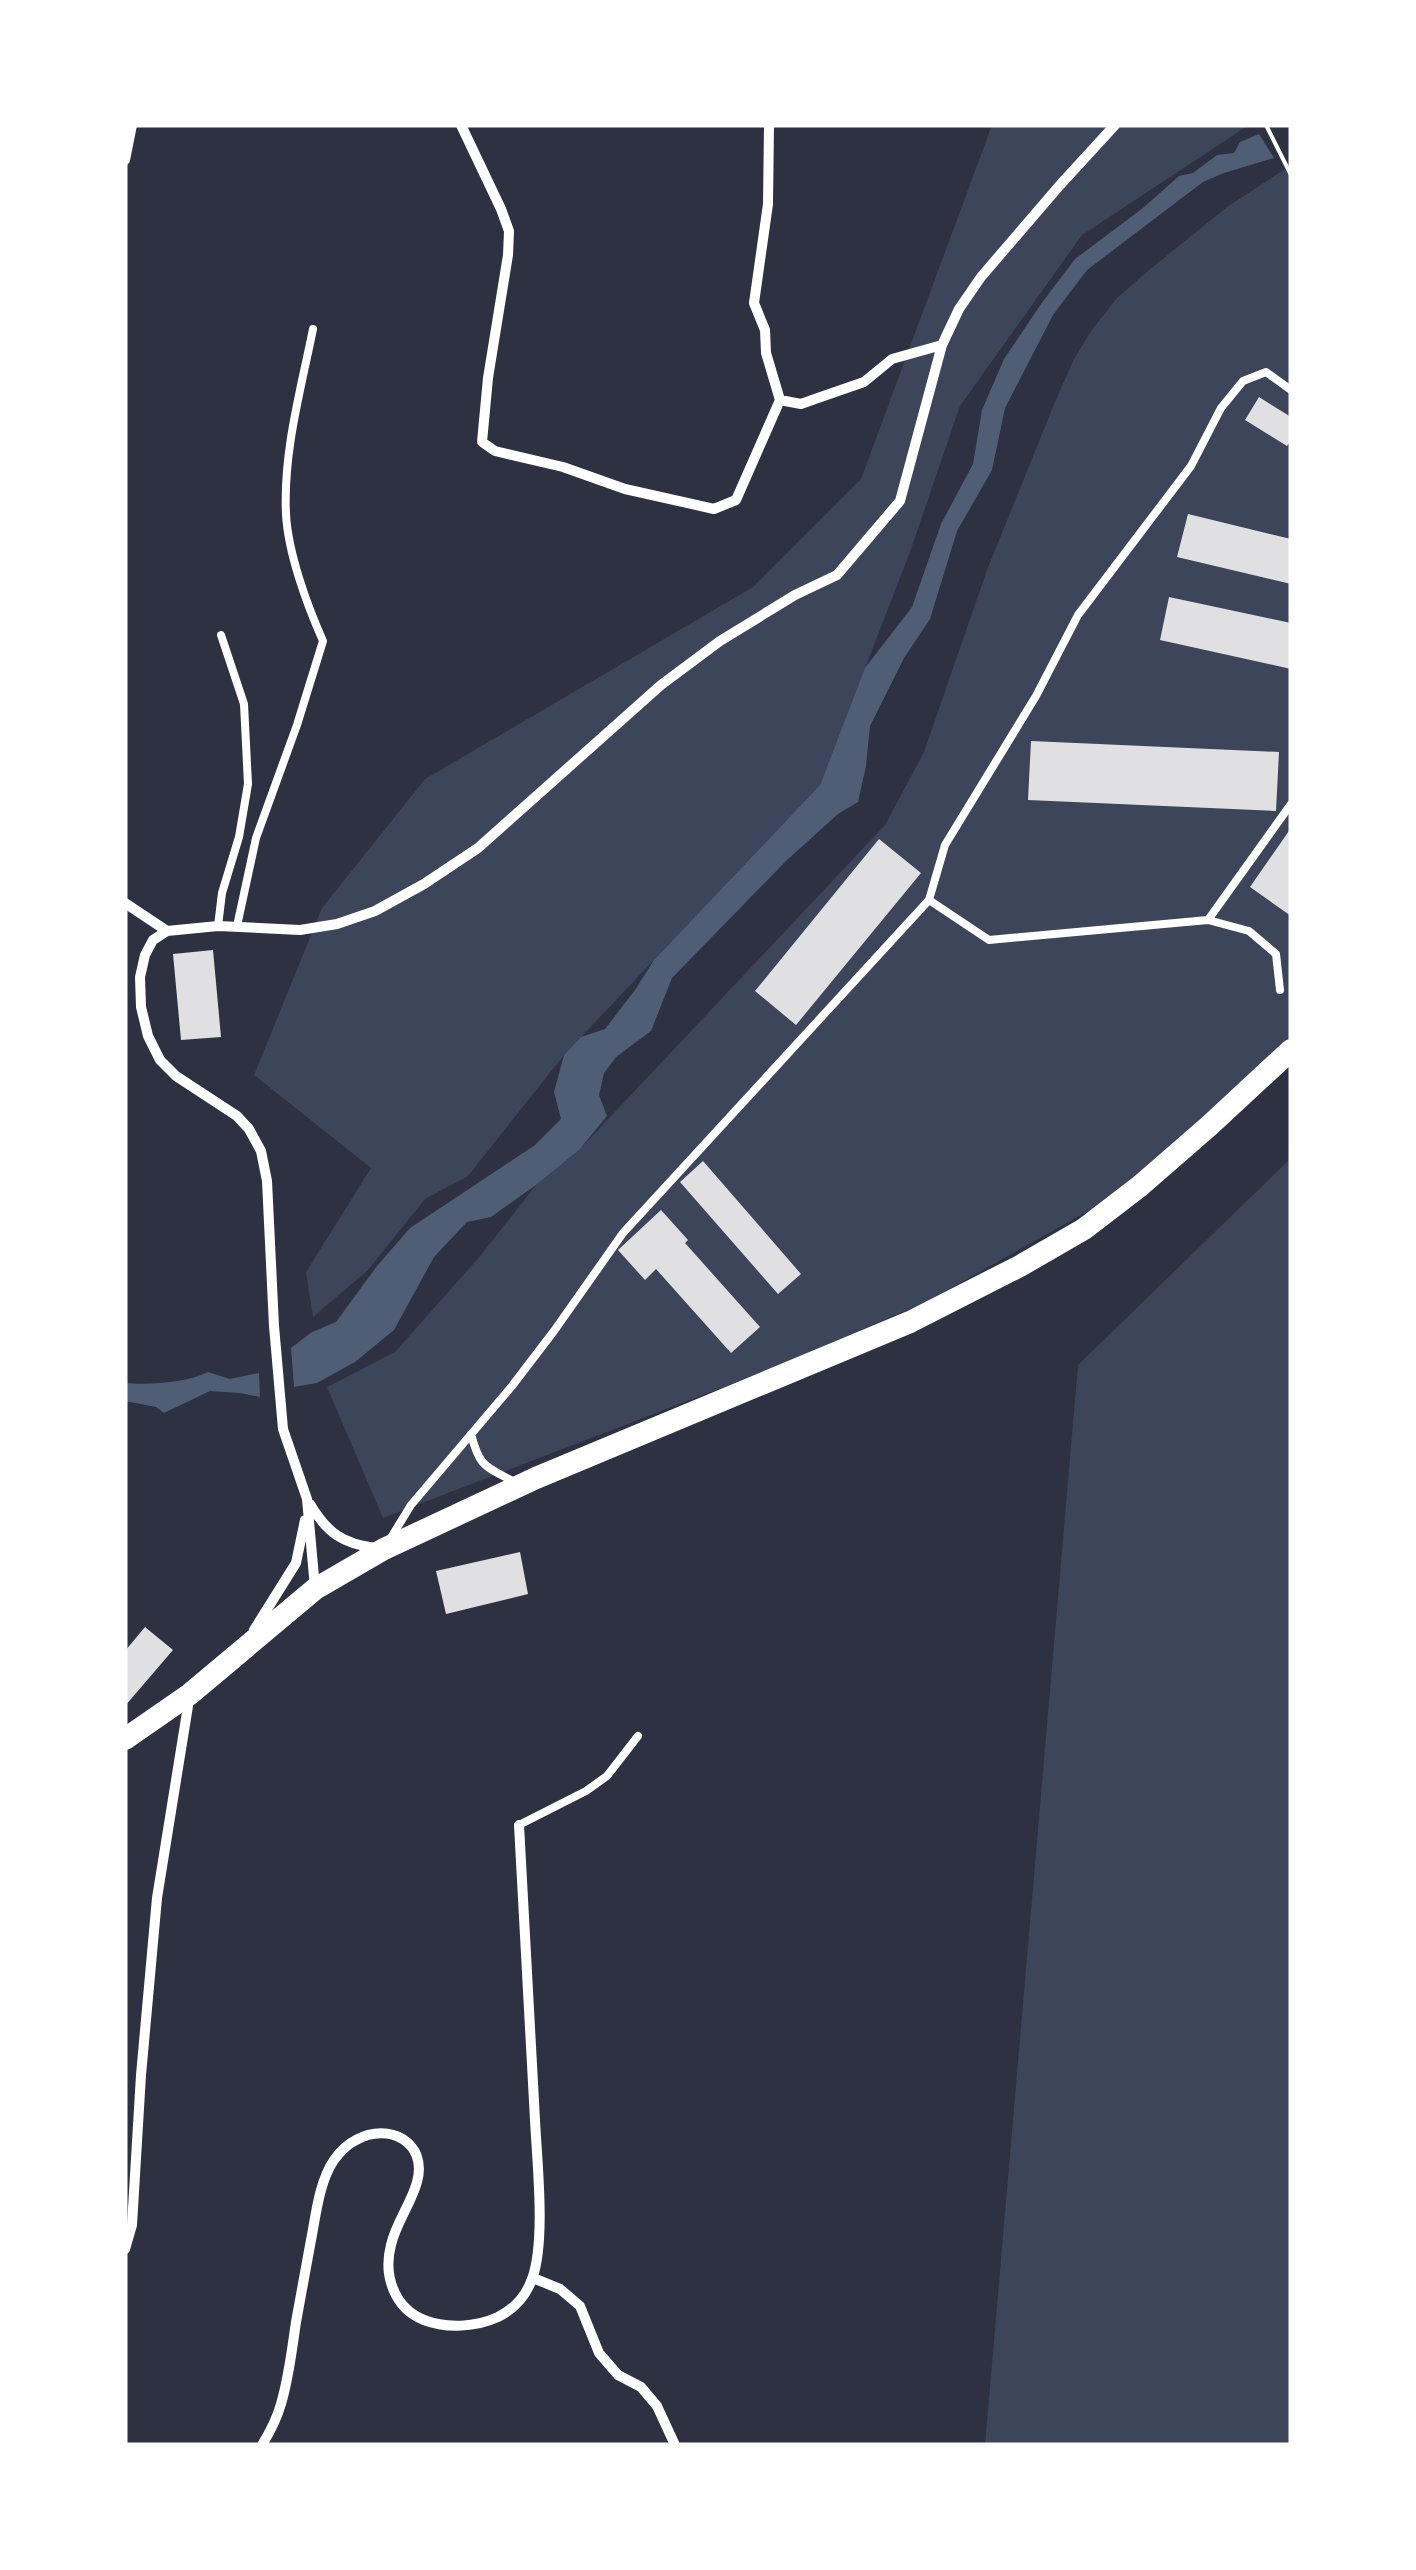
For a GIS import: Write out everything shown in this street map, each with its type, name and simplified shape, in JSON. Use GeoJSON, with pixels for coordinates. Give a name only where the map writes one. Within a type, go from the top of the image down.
{"type":"FeatureCollection","features":[{"type":"Feature","properties":{"kind":"main road"},"geometry":{"type":"LineString","coordinates":[[125,1739],[190,1694],[315,1590],[384,1549],[520,1485],[910,1322],[1084,1229],[1140,1186],[1291,1050]]}},
{"type":"Feature","properties":{"kind":"street"},"geometry":{"type":"LineString","coordinates":[[125,160],[132,125]]}},
{"type":"Feature","properties":{"kind":"street"},"geometry":{"type":"LineString","coordinates":[[461,125],[509,231],[482,442],[494,451],[563,467],[626,489],[714,509],[736,500],[780,400],[766,352],[765,330],[754,303],[768,204],[769,125]]}},
{"type":"Feature","properties":{"kind":"street"},"geometry":{"type":"LineString","coordinates":[[315,1590],[307,1499],[284,1429],[267,1181],[261,1152],[238,1116],[176,1076],[160,1060],[148,1036],[142,1007],[140,977],[145,955],[154,940],[167,931],[218,926],[300,930],[337,924],[375,911],[478,848],[661,686],[705,652],[795,595],[837,575],[900,501],[942,345],[958,309],[1060,184],[1114,125]]}},
{"type":"Feature","properties":{"kind":"street"},"geometry":{"type":"LineString","coordinates":[[780,400],[801,404],[864,382],[892,359],[942,345]]}},
{"type":"Feature","properties":{"kind":"street"},"geometry":{"type":"LineString","coordinates":[[125,902],[167,931]]}},
{"type":"Feature","properties":{"kind":"street"},"geometry":{"type":"LineString","coordinates":[[307,1499],[323,1523],[349,1544],[384,1549]]}},
{"type":"Feature","properties":{"kind":"street"},"geometry":{"type":"LineString","coordinates":[[239,1653],[296,1563],[307,1499]]}},
{"type":"Feature","properties":{"kind":"street"},"geometry":{"type":"LineString","coordinates":[[125,2250],[132,2224],[157,1898],[190,1694]]}},
{"type":"Feature","properties":{"kind":"street"},"geometry":{"type":"LineString","coordinates":[[262,2445],[280,2406],[287,2378],[325,2180],[332,2162],[357,2139],[394,2134],[407,2140],[419,2164],[417,2182],[390,2246],[392,2288],[412,2314],[445,2325],[468,2326],[495,2318],[512,2309],[524,2296],[532,2278],[538,2254],[538,2168],[519,1825]]}},
{"type":"Feature","properties":{"kind":"street"},"geometry":{"type":"LineString","coordinates":[[532,2278],[560,2289],[580,2306],[599,2353],[618,2375],[642,2387],[657,2406],[675,2445]]}},
{"type":"Feature","properties":{"kind":"lane"},"geometry":{"type":"LineString","coordinates":[[237,926],[256,838],[323,641],[307,605],[286,518],[286,474],[313,329]]}},
{"type":"Feature","properties":{"kind":"lane"},"geometry":{"type":"LineString","coordinates":[[384,1549],[412,1505],[554,1331],[623,1234],[929,900],[945,845],[1036,696],[1078,614],[1191,466],[1220,408],[1243,381],[1266,372],[1291,390]]}},
{"type":"Feature","properties":{"kind":"lane"},"geometry":{"type":"LineString","coordinates":[[218,926],[248,784],[244,704],[222,635]]}},
{"type":"Feature","properties":{"kind":"lane"},"geometry":{"type":"LineString","coordinates":[[1208,920],[1291,804]]}},
{"type":"Feature","properties":{"kind":"lane"},"geometry":{"type":"LineString","coordinates":[[929,900],[990,940],[1208,920],[1249,931],[1276,954],[1280,990]]}},
{"type":"Feature","properties":{"kind":"lane"},"geometry":{"type":"LineString","coordinates":[[471,1434],[478,1458],[520,1485]]}},
{"type":"Feature","properties":{"kind":"lane"},"geometry":{"type":"LineString","coordinates":[[519,1825],[607,1776],[638,1736]]}},
{"type":"Feature","properties":{"kind":"path"},"geometry":{"type":"LineString","coordinates":[[1266,125],[1291,175]]}},
{"type":"Feature","properties":{"kind":"shaded area"},"geometry":{"type":"Polygon","coordinates":[[[992,125],[1249,125],[1082,235],[960,406],[910,552],[820,785],[564,1055],[468,1176],[425,1199],[368,1270],[313,1317],[306,1272],[371,1168],[254,1075],[322,908],[425,779],[753,587],[861,479],[992,125]]]}},
{"type":"Feature","properties":{"kind":"shaded area"},"geometry":{"type":"Polygon","coordinates":[[[1259,134],[1274,158],[1203,182],[1087,270],[1053,315],[1005,408],[992,470],[957,531],[930,619],[904,658],[870,726],[858,802],[838,814],[786,861],[672,978],[651,1031],[616,1057],[604,1073],[599,1095],[607,1116],[579,1150],[491,1217],[467,1222],[434,1257],[394,1330],[355,1362],[317,1383],[294,1387],[291,1348],[312,1332],[336,1322],[410,1228],[535,1145],[561,1119],[554,1092],[564,1055],[581,1037],[605,1029],[654,960],[820,785],[865,668],[912,607],[941,524],[973,464],[982,410],[1004,359],[1075,259],[1179,176],[1193,173],[1217,155],[1234,153],[1240,142],[1259,134]]]}},
{"type":"Feature","properties":{"kind":"shaded area"},"geometry":{"type":"Polygon","coordinates":[[[1291,165],[1291,1042],[1113,1197],[928,1301],[768,1370],[383,1518],[327,1387],[395,1352],[481,1255],[536,1185],[579,1150],[885,825],[924,752],[987,570],[1054,404],[1091,331],[1117,298],[1149,270],[1227,207],[1291,165]]]}},
{"type":"Feature","properties":{"kind":"shaded area"},"geometry":{"type":"Polygon","coordinates":[[[1291,1158],[1291,2445],[985,2445],[1078,1365],[1291,1158]]]}},
{"type":"Feature","properties":{"kind":"shaded area"},"geometry":{"type":"Polygon","coordinates":[[[208,1372],[230,1379],[259,1373],[260,1397],[210,1391],[164,1413],[156,1407],[125,1401],[125,1383],[168,1382],[208,1372]]]}},
{"type":"Feature","properties":{"kind":"building"},"geometry":{"type":"Polygon","coordinates":[[[1259,397],[1291,417],[1291,441],[1287,446],[1245,420],[1259,397]]]}},
{"type":"Feature","properties":{"kind":"building"},"geometry":{"type":"Polygon","coordinates":[[[1188,514],[1291,539],[1291,584],[1177,557],[1188,514]]]}},
{"type":"Feature","properties":{"kind":"building"},"geometry":{"type":"Polygon","coordinates":[[[1169,597],[1291,623],[1291,669],[1160,640],[1169,597]]]}},
{"type":"Feature","properties":{"kind":"building"},"geometry":{"type":"Polygon","coordinates":[[[1031,741],[1279,752],[1276,811],[1028,800],[1031,741]]]}},
{"type":"Feature","properties":{"kind":"building"},"geometry":{"type":"Polygon","coordinates":[[[1291,828],[1291,916],[1250,887],[1291,828]]]}},
{"type":"Feature","properties":{"kind":"building"},"geometry":{"type":"Polygon","coordinates":[[[879,839],[921,873],[796,1025],[755,991],[879,839]]]}},
{"type":"Feature","properties":{"kind":"building"},"geometry":{"type":"Polygon","coordinates":[[[213,950],[221,1037],[181,1040],[173,954],[213,950]]]}},
{"type":"Feature","properties":{"kind":"building"},"geometry":{"type":"Polygon","coordinates":[[[703,1161],[801,1274],[778,1294],[680,1182],[703,1161]]]}},
{"type":"Feature","properties":{"kind":"building"},"geometry":{"type":"Polygon","coordinates":[[[661,1210],[760,1327],[731,1353],[656,1269],[645,1280],[618,1250],[661,1210]]]}},
{"type":"Feature","properties":{"kind":"building"},"geometry":{"type":"Polygon","coordinates":[[[520,1552],[528,1594],[446,1614],[436,1571],[520,1552]]]}},
{"type":"Feature","properties":{"kind":"building"},"geometry":{"type":"Polygon","coordinates":[[[145,1627],[173,1650],[125,1706],[125,1651],[145,1627]]]}}]}
